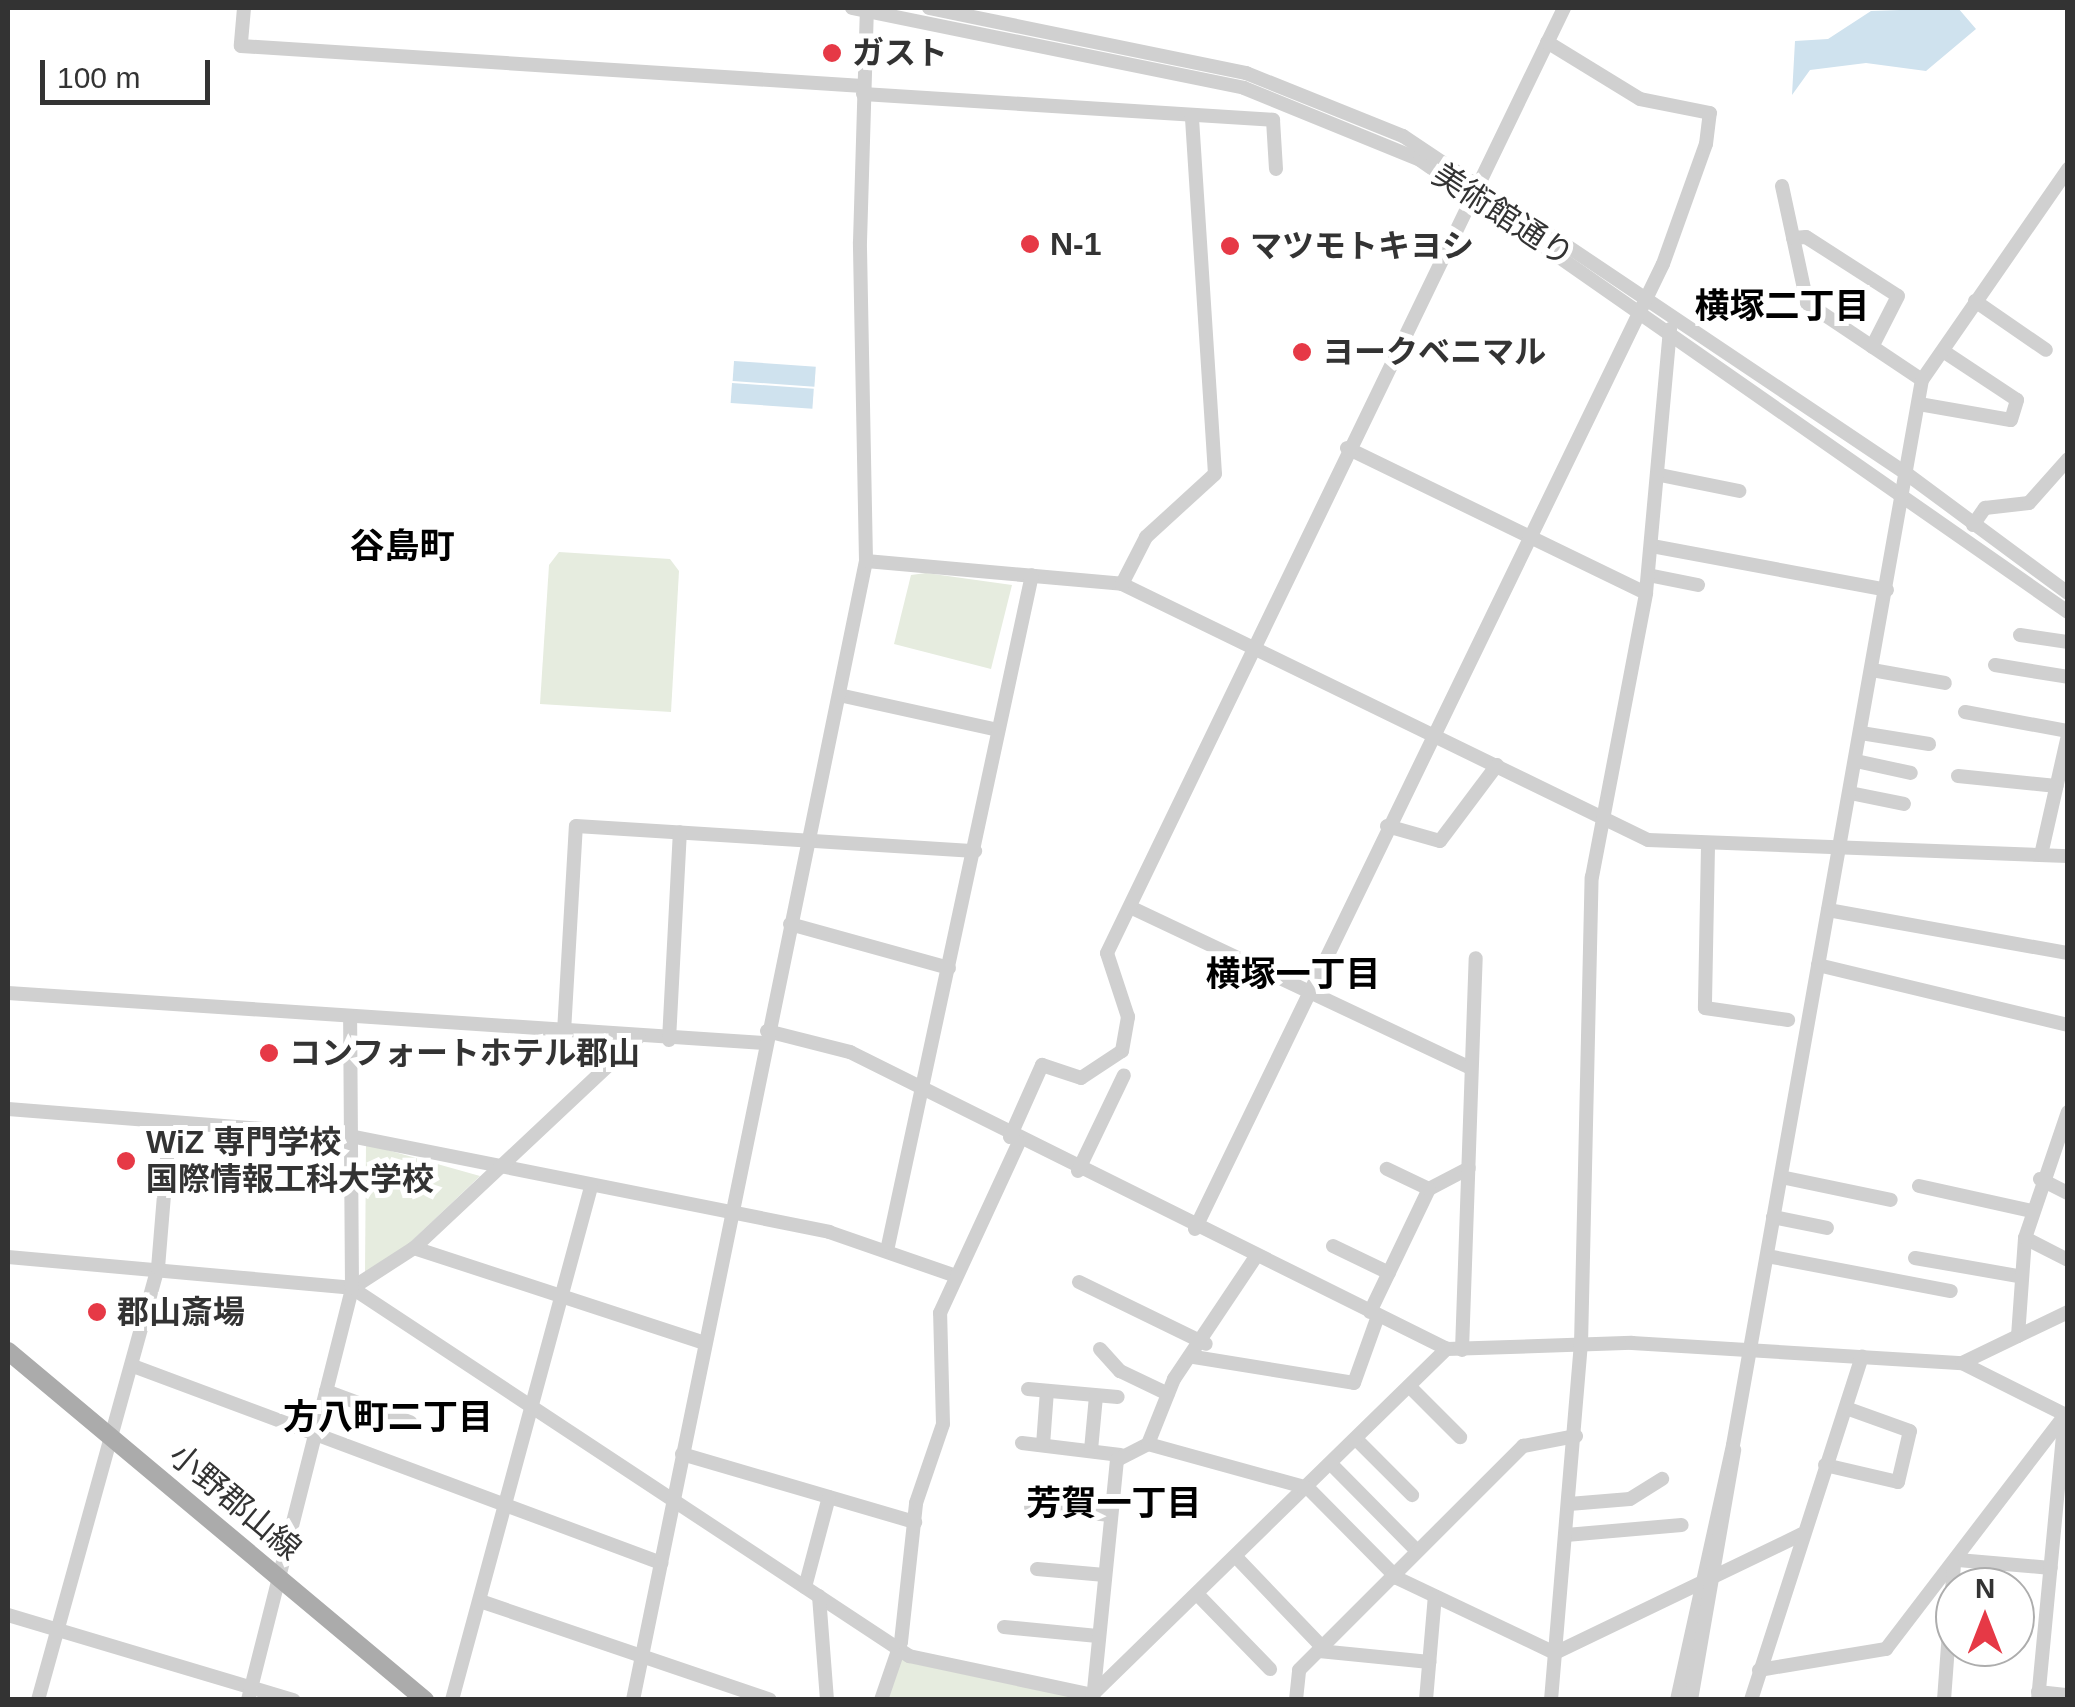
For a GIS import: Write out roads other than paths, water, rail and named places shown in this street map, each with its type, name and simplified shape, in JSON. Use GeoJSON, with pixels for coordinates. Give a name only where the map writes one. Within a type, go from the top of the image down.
{"type":"FeatureCollection","features":[{"type":"Feature","properties":{"kind":"main road","name":"小野郡山線"},"geometry":{"type":"LineString","coordinates":[[8,1350],[425,1700]]}},
{"type":"Feature","properties":{"kind":"street"},"geometry":{"type":"LineString","coordinates":[[244,8],[241,46],[1273,120],[1276,169]]}},
{"type":"Feature","properties":{"kind":"street","name":"美術館通り"},"geometry":{"type":"LineString","coordinates":[[852,8],[1244,88],[1338,122],[1477,186]]}},
{"type":"Feature","properties":{"kind":"street","name":"美術館通り"},"geometry":{"type":"LineString","coordinates":[[929,8],[1246,73],[1367,118],[1477,186],[1640,299],[1907,474],[2068,594]]}},
{"type":"Feature","properties":{"kind":"street"},"geometry":{"type":"LineString","coordinates":[[881,1700],[898,1649],[914,1522],[943,1424],[940,1312],[1042,1065],[1082,1078],[1122,1050],[1128,1017],[1107,953],[1564,8]]}},
{"type":"Feature","properties":{"kind":"street"},"geometry":{"type":"LineString","coordinates":[[633,1700],[765,1037],[866,562],[863,90],[867,9]]}},
{"type":"Feature","properties":{"kind":"street"},"geometry":{"type":"LineString","coordinates":[[1195,1229],[1640,299],[1663,264],[1711,115],[1640,99],[1547,42]]}},
{"type":"Feature","properties":{"kind":"street"},"geometry":{"type":"LineString","coordinates":[[1122,584],[1146,537],[1216,474],[1192,117]]}},
{"type":"Feature","properties":{"kind":"street"},"geometry":{"type":"LineString","coordinates":[[1677,1700],[1733,1445],[1922,380],[2068,169]]}},
{"type":"Feature","properties":{"kind":"street"},"geometry":{"type":"LineString","coordinates":[[1782,186],[1807,303],[1922,380]]}},
{"type":"Feature","properties":{"kind":"street"},"geometry":{"type":"LineString","coordinates":[[1793,238],[1806,237],[1898,296],[1872,348]]}},
{"type":"Feature","properties":{"kind":"street","name":"美術館通り"},"geometry":{"type":"LineString","coordinates":[[1640,299],[1670,328],[1904,490],[2068,612]]}},
{"type":"Feature","properties":{"kind":"street"},"geometry":{"type":"LineString","coordinates":[[1975,302],[2046,350]]}},
{"type":"Feature","properties":{"kind":"street"},"geometry":{"type":"LineString","coordinates":[[1551,1700],[1581,1344],[1592,877],[1646,593],[1660,476],[1670,328]]}},
{"type":"Feature","properties":{"kind":"street"},"geometry":{"type":"LineString","coordinates":[[1919,404],[2011,420],[2017,400],[1943,351]]}},
{"type":"Feature","properties":{"kind":"street"},"geometry":{"type":"LineString","coordinates":[[1348,448],[1646,593]]}},
{"type":"Feature","properties":{"kind":"street"},"geometry":{"type":"LineString","coordinates":[[1974,524],[1985,508],[2028,504],[2068,460]]}},
{"type":"Feature","properties":{"kind":"street"},"geometry":{"type":"LineString","coordinates":[[1660,476],[1739,491]]}},
{"type":"Feature","properties":{"kind":"street"},"geometry":{"type":"LineString","coordinates":[[1652,546],[1887,590]]}},
{"type":"Feature","properties":{"kind":"street"},"geometry":{"type":"LineString","coordinates":[[866,562],[1122,584],[1648,840],[1708,846],[2068,856]]}},
{"type":"Feature","properties":{"kind":"street"},"geometry":{"type":"LineString","coordinates":[[888,1246],[927,1090],[1032,575]]}},
{"type":"Feature","properties":{"kind":"street"},"geometry":{"type":"LineString","coordinates":[[1648,575],[1698,584]]}},
{"type":"Feature","properties":{"kind":"street"},"geometry":{"type":"LineString","coordinates":[[2020,635],[2068,642]]}},
{"type":"Feature","properties":{"kind":"street"},"geometry":{"type":"LineString","coordinates":[[1994,666],[2068,677]]}},
{"type":"Feature","properties":{"kind":"street"},"geometry":{"type":"LineString","coordinates":[[1872,670],[1945,683]]}},
{"type":"Feature","properties":{"kind":"street"},"geometry":{"type":"LineString","coordinates":[[839,694],[998,730]]}},
{"type":"Feature","properties":{"kind":"street"},"geometry":{"type":"LineString","coordinates":[[1965,712],[2067,737],[2041,855]]}},
{"type":"Feature","properties":{"kind":"street"},"geometry":{"type":"LineString","coordinates":[[1861,734],[1929,744]]}},
{"type":"Feature","properties":{"kind":"street"},"geometry":{"type":"LineString","coordinates":[[1856,761],[1911,773]]}},
{"type":"Feature","properties":{"kind":"street"},"geometry":{"type":"LineString","coordinates":[[1387,826],[1440,840],[1497,766]]}},
{"type":"Feature","properties":{"kind":"street"},"geometry":{"type":"LineString","coordinates":[[1958,776],[2056,786]]}},
{"type":"Feature","properties":{"kind":"street"},"geometry":{"type":"LineString","coordinates":[[1850,793],[1904,804]]}},
{"type":"Feature","properties":{"kind":"street"},"geometry":{"type":"LineString","coordinates":[[564,1032],[576,826],[810,836],[974,851]]}},
{"type":"Feature","properties":{"kind":"street"},"geometry":{"type":"LineString","coordinates":[[668,1040],[680,832]]}},
{"type":"Feature","properties":{"kind":"street"},"geometry":{"type":"LineString","coordinates":[[1708,846],[1705,1008],[1788,1020]]}},
{"type":"Feature","properties":{"kind":"street"},"geometry":{"type":"LineString","coordinates":[[1130,907],[1469,1067]]}},
{"type":"Feature","properties":{"kind":"street"},"geometry":{"type":"LineString","coordinates":[[1828,910],[2068,953]]}},
{"type":"Feature","properties":{"kind":"street"},"geometry":{"type":"LineString","coordinates":[[790,924],[949,968]]}},
{"type":"Feature","properties":{"kind":"street"},"geometry":{"type":"LineString","coordinates":[[1093,1697],[1410,1387],[1454,1349],[1469,1168],[1469,1067],[1476,958]]}},
{"type":"Feature","properties":{"kind":"street"},"geometry":{"type":"LineString","coordinates":[[1818,965],[2068,1026]]}},
{"type":"Feature","properties":{"kind":"street"},"geometry":{"type":"LineString","coordinates":[[8,993],[668,1040],[765,1037],[850,1052],[1014,1140],[1454,1349],[1581,1344],[1962,1362],[2066,1415]]}},
{"type":"Feature","properties":{"kind":"street"},"geometry":{"type":"LineString","coordinates":[[250,1693],[352,1288],[350,1018]]}},
{"type":"Feature","properties":{"kind":"street"},"geometry":{"type":"LineString","coordinates":[[352,1288],[414,1248],[639,1037]]}},
{"type":"Feature","properties":{"kind":"street"},"geometry":{"type":"LineString","coordinates":[[1078,1171],[1124,1074]]}},
{"type":"Feature","properties":{"kind":"street"},"geometry":{"type":"LineString","coordinates":[[8,1110],[350,1136],[729,1218],[888,1246],[956,1276]]}},
{"type":"Feature","properties":{"kind":"street"},"geometry":{"type":"LineString","coordinates":[[2018,1336],[2018,1276],[2025,1238],[2040,1179],[2066,1120]]}},
{"type":"Feature","properties":{"kind":"street"},"geometry":{"type":"LineString","coordinates":[[38,1700],[134,1366],[158,1268],[170,1122]]}},
{"type":"Feature","properties":{"kind":"street"},"geometry":{"type":"LineString","coordinates":[[1194,1357],[1354,1382],[1388,1273],[1429,1189],[1469,1168]]}},
{"type":"Feature","properties":{"kind":"street"},"geometry":{"type":"LineString","coordinates":[[1387,1169],[1429,1189]]}},
{"type":"Feature","properties":{"kind":"street"},"geometry":{"type":"LineString","coordinates":[[1781,1177],[1891,1200]]}},
{"type":"Feature","properties":{"kind":"street"},"geometry":{"type":"LineString","coordinates":[[2040,1179],[2068,1193]]}},
{"type":"Feature","properties":{"kind":"street"},"geometry":{"type":"LineString","coordinates":[[1919,1186],[2032,1210]]}},
{"type":"Feature","properties":{"kind":"street"},"geometry":{"type":"LineString","coordinates":[[452,1700],[567,1298],[591,1187]]}},
{"type":"Feature","properties":{"kind":"street"},"geometry":{"type":"LineString","coordinates":[[1773,1217],[1827,1228]]}},
{"type":"Feature","properties":{"kind":"street"},"geometry":{"type":"LineString","coordinates":[[2025,1238],[2068,1260]]}},
{"type":"Feature","properties":{"kind":"street"},"geometry":{"type":"LineString","coordinates":[[1333,1246],[1388,1273]]}},
{"type":"Feature","properties":{"kind":"street"},"geometry":{"type":"LineString","coordinates":[[414,1248],[704,1343]]}},
{"type":"Feature","properties":{"kind":"street"},"geometry":{"type":"LineString","coordinates":[[1767,1256],[1951,1291]]}},
{"type":"Feature","properties":{"kind":"street"},"geometry":{"type":"LineString","coordinates":[[8,1257],[352,1288],[898,1649],[1093,1697]]}},
{"type":"Feature","properties":{"kind":"street"},"geometry":{"type":"LineString","coordinates":[[1148,1444],[1168,1394],[1206,1344],[1256,1258]]}},
{"type":"Feature","properties":{"kind":"street"},"geometry":{"type":"LineString","coordinates":[[1915,1258],[2018,1276]]}},
{"type":"Feature","properties":{"kind":"street"},"geometry":{"type":"LineString","coordinates":[[1079,1282],[1206,1344]]}},
{"type":"Feature","properties":{"kind":"street"},"geometry":{"type":"LineString","coordinates":[[1962,1362],[2068,1312]]}},
{"type":"Feature","properties":{"kind":"street"},"geometry":{"type":"LineString","coordinates":[[1100,1348],[1120,1372],[1168,1394]]}},
{"type":"Feature","properties":{"kind":"street"},"geometry":{"type":"LineString","coordinates":[[1751,1700],[1862,1357]]}},
{"type":"Feature","properties":{"kind":"street"},"geometry":{"type":"LineString","coordinates":[[134,1366],[661,1563]]}},
{"type":"Feature","properties":{"kind":"street"},"geometry":{"type":"LineString","coordinates":[[1410,1387],[1460,1437]]}},
{"type":"Feature","properties":{"kind":"street"},"geometry":{"type":"LineString","coordinates":[[1028,1389],[1118,1397]]}},
{"type":"Feature","properties":{"kind":"street"},"geometry":{"type":"LineString","coordinates":[[326,1391],[410,1422]]}},
{"type":"Feature","properties":{"kind":"street"},"geometry":{"type":"LineString","coordinates":[[1043,1445],[1047,1391]]}},
{"type":"Feature","properties":{"kind":"street"},"geometry":{"type":"LineString","coordinates":[[1091,1450],[1096,1396]]}},
{"type":"Feature","properties":{"kind":"street"},"geometry":{"type":"LineString","coordinates":[[1825,1465],[1898,1482],[1910,1431],[1846,1408]]}},
{"type":"Feature","properties":{"kind":"street"},"geometry":{"type":"LineString","coordinates":[[1759,1670],[1886,1649],[2066,1415]]}},
{"type":"Feature","properties":{"kind":"street"},"geometry":{"type":"LineString","coordinates":[[2066,1415],[2038,1696],[2068,1695]]}},
{"type":"Feature","properties":{"kind":"street"},"geometry":{"type":"LineString","coordinates":[[1296,1700],[1299,1670],[1523,1446],[1576,1436]]}},
{"type":"Feature","properties":{"kind":"street"},"geometry":{"type":"LineString","coordinates":[[1357,1440],[1412,1495]]}},
{"type":"Feature","properties":{"kind":"street"},"geometry":{"type":"LineString","coordinates":[[1022,1443],[1120,1455],[1148,1444],[1308,1488],[1394,1575],[1554,1653]]}},
{"type":"Feature","properties":{"kind":"street"},"geometry":{"type":"LineString","coordinates":[[1692,1700],[1736,1473],[1733,1445]]}},
{"type":"Feature","properties":{"kind":"street"},"geometry":{"type":"LineString","coordinates":[[682,1454],[914,1522]]}},
{"type":"Feature","properties":{"kind":"street"},"geometry":{"type":"LineString","coordinates":[[1093,1697],[1120,1455]]}},
{"type":"Feature","properties":{"kind":"street"},"geometry":{"type":"LineString","coordinates":[[1332,1465],[1418,1551]]}},
{"type":"Feature","properties":{"kind":"street"},"geometry":{"type":"LineString","coordinates":[[1569,1504],[1630,1499],[1662,1479]]}},
{"type":"Feature","properties":{"kind":"street"},"geometry":{"type":"LineString","coordinates":[[805,1587],[829,1497]]}},
{"type":"Feature","properties":{"kind":"street"},"geometry":{"type":"LineString","coordinates":[[1031,1506],[1111,1515]]}},
{"type":"Feature","properties":{"kind":"street"},"geometry":{"type":"LineString","coordinates":[[1566,1535],[1682,1525]]}},
{"type":"Feature","properties":{"kind":"street"},"geometry":{"type":"LineString","coordinates":[[1554,1653],[1802,1534]]}},
{"type":"Feature","properties":{"kind":"street"},"geometry":{"type":"LineString","coordinates":[[1237,1558],[1320,1649],[1430,1662]]}},
{"type":"Feature","properties":{"kind":"street"},"geometry":{"type":"LineString","coordinates":[[1956,1562],[2051,1568]]}},
{"type":"Feature","properties":{"kind":"street"},"geometry":{"type":"LineString","coordinates":[[1944,1700],[1956,1562]]}},
{"type":"Feature","properties":{"kind":"street"},"geometry":{"type":"LineString","coordinates":[[1037,1569],[1104,1576]]}},
{"type":"Feature","properties":{"kind":"street"},"geometry":{"type":"LineString","coordinates":[[820,1596],[827,1700]]}},
{"type":"Feature","properties":{"kind":"street"},"geometry":{"type":"LineString","coordinates":[[1198,1596],[1270,1669]]}},
{"type":"Feature","properties":{"kind":"street"},"geometry":{"type":"LineString","coordinates":[[1426,1700],[1435,1596]]}},
{"type":"Feature","properties":{"kind":"street"},"geometry":{"type":"LineString","coordinates":[[480,1600],[770,1700]]}},
{"type":"Feature","properties":{"kind":"street"},"geometry":{"type":"LineString","coordinates":[[8,1615],[250,1693],[294,1700]]}},
{"type":"Feature","properties":{"kind":"street"},"geometry":{"type":"LineString","coordinates":[[1004,1627],[1098,1636]]}},
{"type":"Feature","properties":{"kind":"water"},"geometry":{"type":"Polygon","coordinates":[[[1958,8],[1976,29],[1926,71],[1866,63],[1810,70],[1792,95],[1795,41],[1828,39],[1871,11],[1958,8]]]}},
{"type":"Feature","properties":{"kind":"water"},"geometry":{"type":"Polygon","coordinates":[[[734,361],[816,367],[814,387],[733,381],[734,361]]]}},
{"type":"Feature","properties":{"kind":"water"},"geometry":{"type":"Polygon","coordinates":[[[732,383],[814,389],[812,409],[731,403],[732,383]]]}},
{"type":"Feature","properties":{"kind":"place","name":"ガスト"},"geometry":{"type":"Point","coordinates":[832,53]}},
{"type":"Feature","properties":{"kind":"place","name":"N-1"},"geometry":{"type":"Point","coordinates":[1030,244]}},
{"type":"Feature","properties":{"kind":"place","name":"マツモトキヨシ"},"geometry":{"type":"Point","coordinates":[1230,246]}},
{"type":"Feature","properties":{"kind":"place","name":"ヨークベニマル"},"geometry":{"type":"Point","coordinates":[1302,352]}},
{"type":"Feature","properties":{"kind":"place","name":"コンフォートホテル郡山"},"geometry":{"type":"Point","coordinates":[269,1053]}},
{"type":"Feature","properties":{"kind":"place","name":"WiZ 専門学校 国際情報工科大学校"},"geometry":{"type":"Point","coordinates":[126,1161]}},
{"type":"Feature","properties":{"kind":"place","name":"郡山斎場"},"geometry":{"type":"Point","coordinates":[97,1312]}},
{"type":"Feature","properties":{"kind":"district","name":"横塚二丁目"},"geometry":{"type":"Point","coordinates":[1782,306]}},
{"type":"Feature","properties":{"kind":"district","name":"谷島町"},"geometry":{"type":"Point","coordinates":[402,546]}},
{"type":"Feature","properties":{"kind":"district","name":"横塚一丁目"},"geometry":{"type":"Point","coordinates":[1293,974]}},
{"type":"Feature","properties":{"kind":"district","name":"方八町二丁目"},"geometry":{"type":"Point","coordinates":[388,1417]}},
{"type":"Feature","properties":{"kind":"district","name":"芳賀一丁目"},"geometry":{"type":"Point","coordinates":[1114,1503]}}]}
